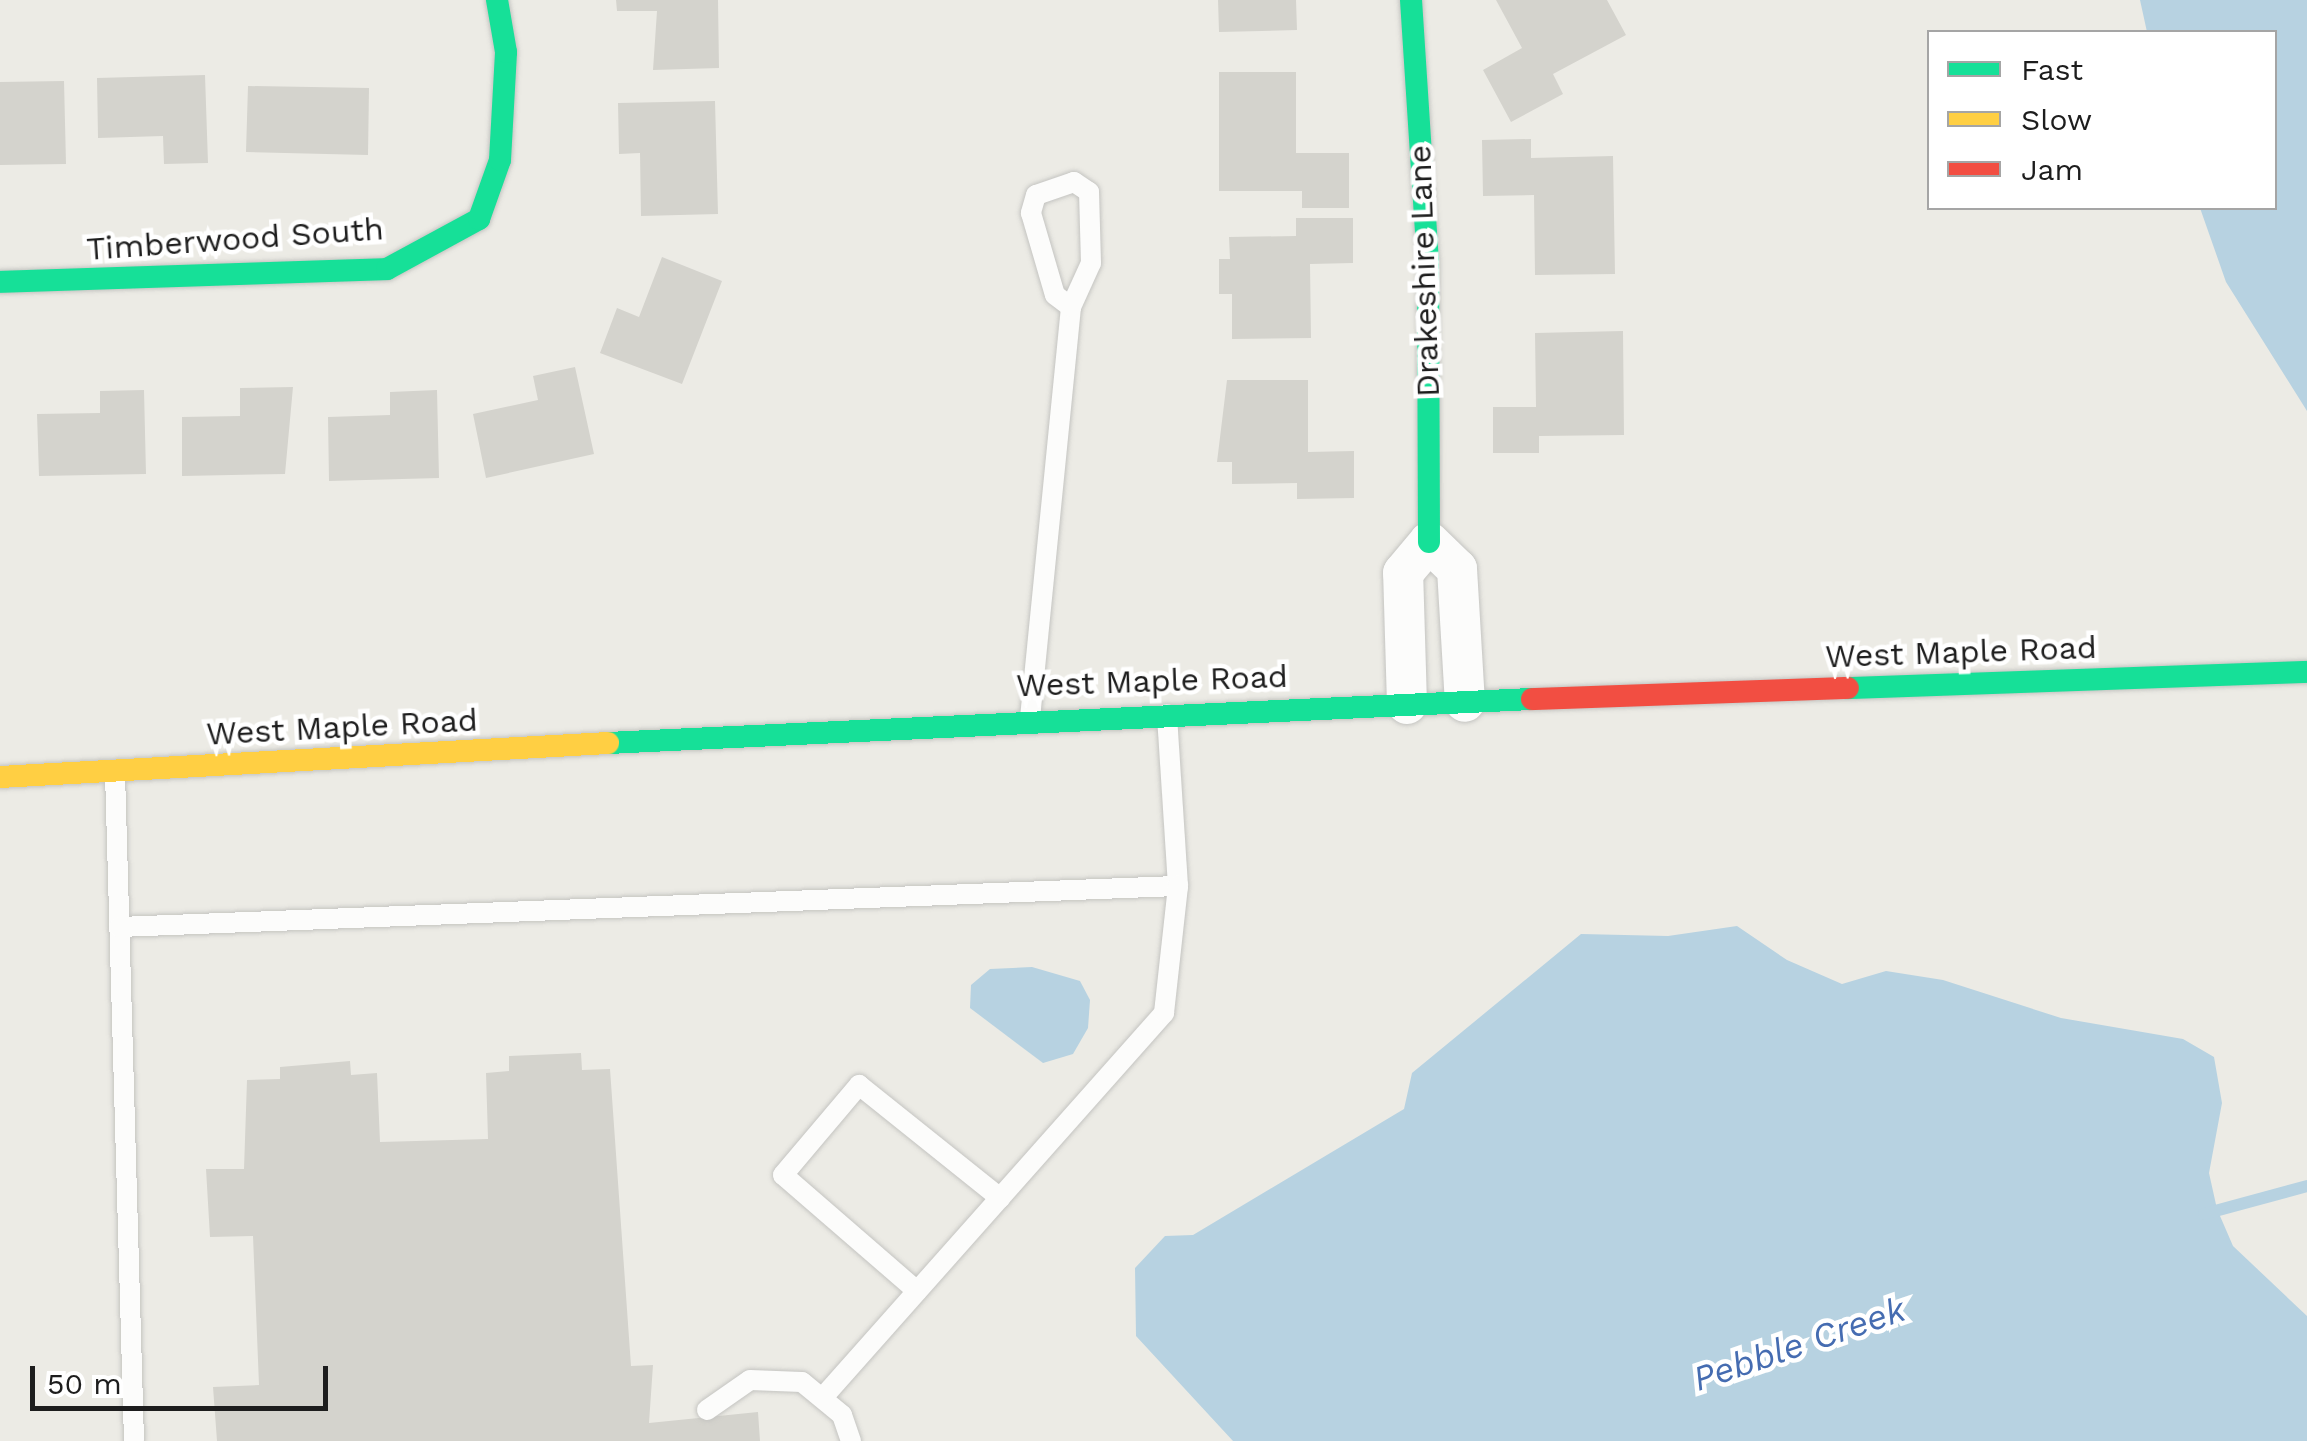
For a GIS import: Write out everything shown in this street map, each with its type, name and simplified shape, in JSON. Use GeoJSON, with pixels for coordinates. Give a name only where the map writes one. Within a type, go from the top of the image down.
{"type":"FeatureCollection","features":[{"type":"Feature","properties":{"kind":"main road","name":"Timberwood South"},"geometry":{"type":"LineString","coordinates":[[0,282],[387,269],[479,219],[500,160],[506,52],[497,0]]}},
{"type":"Feature","properties":{"kind":"main road","name":"Drakeshire Lane"},"geometry":{"type":"LineString","coordinates":[[1411,0],[1428,262],[1430,542]]}},
{"type":"Feature","properties":{"kind":"main road","name":"West Maple Road"},"geometry":{"type":"LineString","coordinates":[[0,777],[1030,718],[2307,672]]}},
{"type":"Feature","properties":{"kind":"street"},"geometry":{"type":"LineString","coordinates":[[1408,704],[1403,574],[1430,542],[1457,569],[1465,702]]}},
{"type":"Feature","properties":{"kind":"lane"},"geometry":{"type":"LineString","coordinates":[[1030,718],[1071,307],[1090,263],[1094,221],[1088,192],[1074,182],[1036,195],[1032,213],[1055,295],[1071,307]]}},
{"type":"Feature","properties":{"kind":"lane"},"geometry":{"type":"LineString","coordinates":[[824,1395],[1164,1013],[1178,886],[1167,712]]}},
{"type":"Feature","properties":{"kind":"lane"},"geometry":{"type":"LineString","coordinates":[[115,773],[134,1441]]}},
{"type":"Feature","properties":{"kind":"lane"},"geometry":{"type":"LineString","coordinates":[[118,926],[1178,886]]}},
{"type":"Feature","properties":{"kind":"lane"},"geometry":{"type":"LineString","coordinates":[[917,1292],[782,1175],[859,1085],[1000,1198]]}},
{"type":"Feature","properties":{"kind":"lane"},"geometry":{"type":"LineString","coordinates":[[707,1410],[750,1380],[802,1382],[824,1395],[851,1441]]}},
{"type":"Feature","properties":{"kind":"water"},"geometry":{"type":"Polygon","coordinates":[[[2140,0],[2307,0],[2307,411],[2226,282],[2201,210],[2277,210],[2277,30],[2147,30],[2140,0]]]}},
{"type":"Feature","properties":{"kind":"water"},"geometry":{"type":"Polygon","coordinates":[[[1737,926],[1787,960],[1842,984],[1886,971],[1943,980],[2061,1018],[2183,1039],[2214,1057],[2222,1103],[2209,1173],[2217,1209],[2233,1246],[2307,1316],[2307,1441],[1233,1441],[1136,1336],[1135,1268],[1165,1236],[1193,1235],[1404,1109],[1412,1073],[1581,934],[1668,936],[1737,926]]]}},
{"type":"Feature","properties":{"kind":"water"},"geometry":{"type":"Polygon","coordinates":[[[1032,967],[1080,981],[1090,1000],[1088,1028],[1073,1054],[1043,1063],[970,1008],[971,985],[990,969],[1032,967]]]}},
{"type":"Feature","properties":{"kind":"building"},"geometry":{"type":"Polygon","coordinates":[[[616,0],[718,0],[719,68],[653,70],[657,11],[617,11],[616,0]]]}},
{"type":"Feature","properties":{"kind":"building"},"geometry":{"type":"Polygon","coordinates":[[[1218,0],[1296,0],[1297,30],[1219,32],[1218,0]]]}},
{"type":"Feature","properties":{"kind":"building"},"geometry":{"type":"Polygon","coordinates":[[[1496,0],[1607,0],[1626,35],[1553,74],[1563,94],[1511,122],[1483,70],[1522,48],[1496,0]]]}},
{"type":"Feature","properties":{"kind":"building"},"geometry":{"type":"Polygon","coordinates":[[[1219,72],[1296,72],[1296,153],[1349,153],[1349,208],[1302,208],[1302,191],[1219,191],[1219,72]]]}},
{"type":"Feature","properties":{"kind":"building"},"geometry":{"type":"Polygon","coordinates":[[[205,75],[208,163],[164,164],[163,136],[98,138],[97,78],[205,75]]]}},
{"type":"Feature","properties":{"kind":"building"},"geometry":{"type":"Polygon","coordinates":[[[64,81],[66,164],[0,165],[0,82],[64,81]]]}},
{"type":"Feature","properties":{"kind":"building"},"geometry":{"type":"Polygon","coordinates":[[[248,86],[369,88],[368,155],[246,152],[248,86]]]}},
{"type":"Feature","properties":{"kind":"building"},"geometry":{"type":"Polygon","coordinates":[[[715,101],[718,214],[641,216],[640,153],[619,154],[618,103],[715,101]]]}},
{"type":"Feature","properties":{"kind":"building"},"geometry":{"type":"Polygon","coordinates":[[[1531,139],[1531,158],[1613,156],[1615,274],[1535,275],[1534,195],[1483,196],[1482,140],[1531,139]]]}},
{"type":"Feature","properties":{"kind":"building"},"geometry":{"type":"Polygon","coordinates":[[[1296,218],[1353,218],[1353,263],[1310,264],[1311,338],[1232,339],[1232,294],[1219,294],[1219,259],[1230,259],[1229,237],[1296,236],[1296,218]]]}},
{"type":"Feature","properties":{"kind":"building"},"geometry":{"type":"Polygon","coordinates":[[[662,257],[722,281],[682,384],[600,353],[617,308],[639,317],[662,257]]]}},
{"type":"Feature","properties":{"kind":"building"},"geometry":{"type":"Polygon","coordinates":[[[1623,331],[1624,435],[1539,436],[1539,453],[1493,453],[1493,407],[1536,407],[1535,333],[1623,331]]]}},
{"type":"Feature","properties":{"kind":"building"},"geometry":{"type":"Polygon","coordinates":[[[575,367],[594,454],[486,478],[473,414],[538,400],[533,376],[575,367]]]}},
{"type":"Feature","properties":{"kind":"building"},"geometry":{"type":"Polygon","coordinates":[[[1227,380],[1308,380],[1308,452],[1354,451],[1354,498],[1297,499],[1297,483],[1232,484],[1232,462],[1217,462],[1227,380]]]}},
{"type":"Feature","properties":{"kind":"building"},"geometry":{"type":"Polygon","coordinates":[[[293,387],[285,474],[182,476],[182,417],[240,416],[240,388],[293,387]]]}},
{"type":"Feature","properties":{"kind":"building"},"geometry":{"type":"Polygon","coordinates":[[[144,390],[146,474],[39,476],[37,414],[100,413],[100,391],[144,390]]]}},
{"type":"Feature","properties":{"kind":"building"},"geometry":{"type":"Polygon","coordinates":[[[437,390],[439,478],[329,481],[328,417],[390,415],[390,392],[437,390]]]}},
{"type":"Feature","properties":{"kind":"building"},"geometry":{"type":"Polygon","coordinates":[[[581,1053],[582,1070],[610,1069],[631,1366],[653,1365],[649,1423],[758,1412],[760,1441],[217,1441],[213,1387],[259,1385],[253,1236],[210,1237],[206,1169],[244,1169],[247,1080],[280,1079],[280,1067],[350,1061],[351,1075],[377,1073],[380,1142],[488,1139],[486,1073],[509,1071],[509,1056],[581,1053]]]}},
{"type":"Feature","properties":{"kind":"waterway","name":"Pebble Creek"},"geometry":{"type":"LineString","coordinates":[[2204,1214],[2307,1186]]}},
{"type":"Feature","properties":{"kind":"traffic: fast"},"geometry":{"type":"LineString","coordinates":[[0,282],[387,269],[479,219],[500,160],[506,52],[497,0]]}},
{"type":"Feature","properties":{"kind":"traffic: fast"},"geometry":{"type":"LineString","coordinates":[[1411,0],[1428,261],[1429,542]]}},
{"type":"Feature","properties":{"kind":"traffic: fast"},"geometry":{"type":"LineString","coordinates":[[1848,688],[2307,672]]}},
{"type":"Feature","properties":{"kind":"traffic: fast"},"geometry":{"type":"LineString","coordinates":[[608,743],[1532,699]]}},
{"type":"Feature","properties":{"kind":"traffic: slow"},"geometry":{"type":"LineString","coordinates":[[0,777],[608,743]]}},
{"type":"Feature","properties":{"kind":"traffic: jam"},"geometry":{"type":"LineString","coordinates":[[1532,699],[1848,688]]}}]}
